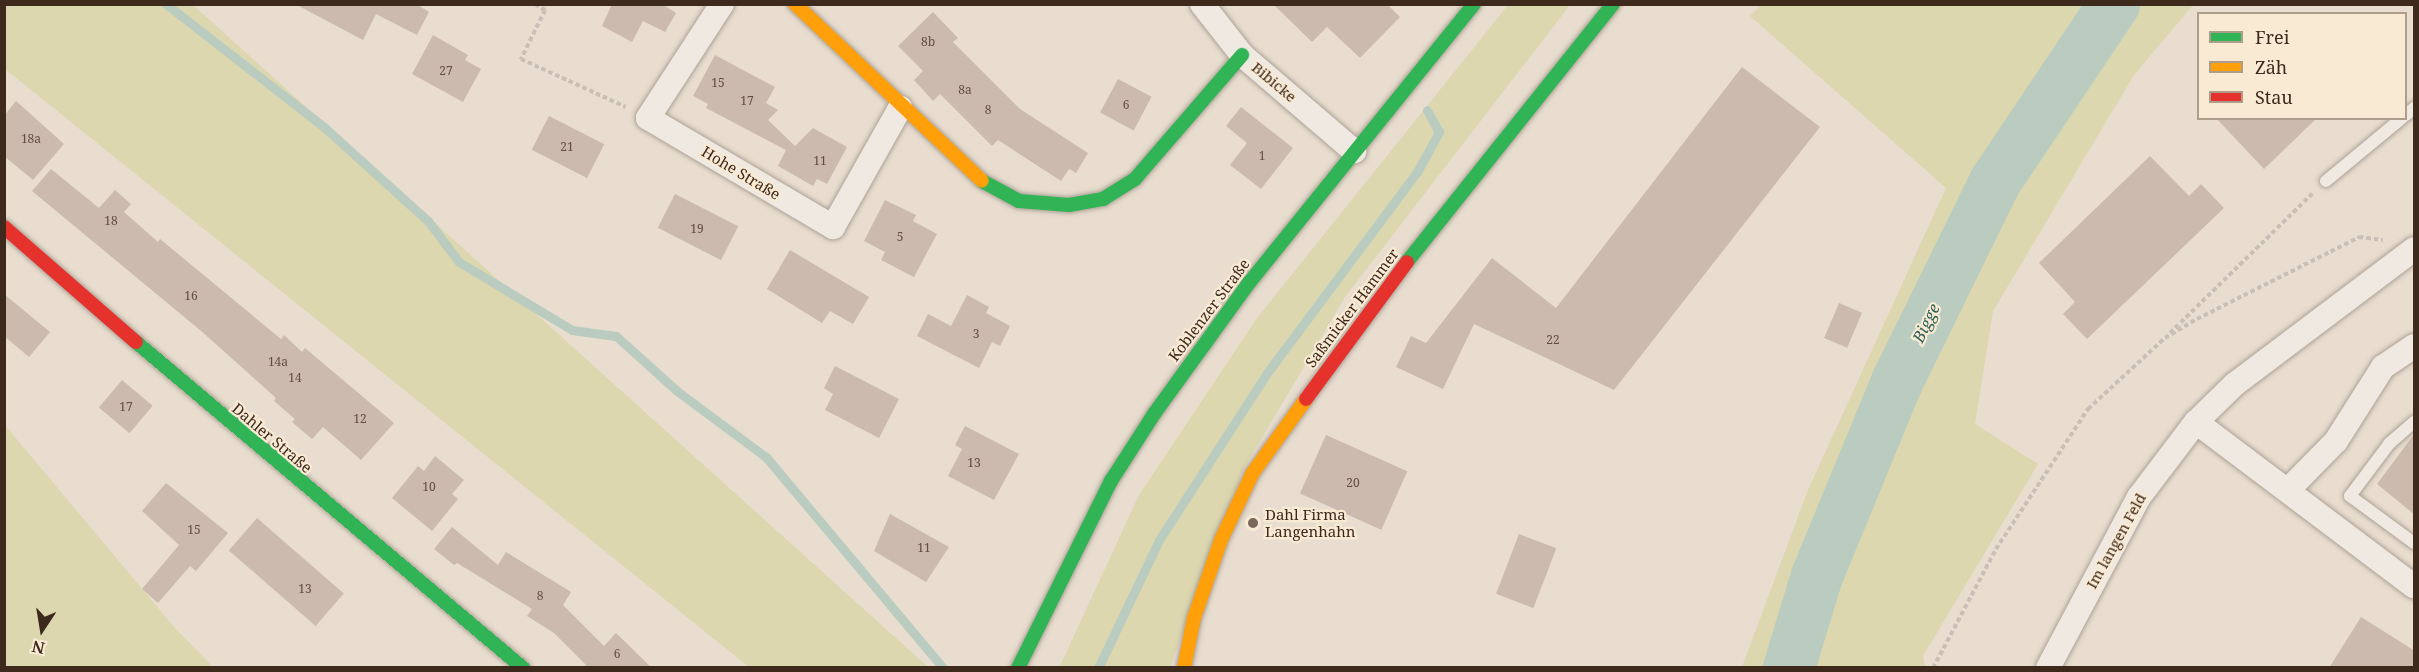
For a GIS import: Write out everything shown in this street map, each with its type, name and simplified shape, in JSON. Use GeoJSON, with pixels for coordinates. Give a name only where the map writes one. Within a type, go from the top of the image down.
{"type":"FeatureCollection","features":[{"type":"Feature","properties":{"kind":"street"},"geometry":{"type":"LineString","coordinates":[[648,118],[722,4]]}},
{"type":"Feature","properties":{"kind":"street"},"geometry":{"type":"LineString","coordinates":[[795,4],[975,178],[1019,201],[1069,206],[1103,199],[1135,178],[1242,55]]}},
{"type":"Feature","properties":{"kind":"street","name":"Bibicke"},"geometry":{"type":"LineString","coordinates":[[1202,4],[1242,55],[1354,151]]}},
{"type":"Feature","properties":{"kind":"street","name":"Koblenzer Straße"},"geometry":{"type":"LineString","coordinates":[[1018,668],[1111,481],[1154,414],[1203,344],[1354,151],[1474,4]]}},
{"type":"Feature","properties":{"kind":"street","name":"Saßmicker Hammer"},"geometry":{"type":"LineString","coordinates":[[1184,668],[1194,618],[1221,540],[1252,474],[1370,309],[1612,4]]}},
{"type":"Feature","properties":{"kind":"street","name":"Hohe Straße"},"geometry":{"type":"LineString","coordinates":[[648,118],[833,227],[900,108]]}},
{"type":"Feature","properties":{"kind":"street","name":"Dahler Straße"},"geometry":{"type":"LineString","coordinates":[[4,227],[269,457],[523,668]]}},
{"type":"Feature","properties":{"kind":"street","name":"Im langen Feld"},"geometry":{"type":"LineString","coordinates":[[2048,668],[2139,497],[2196,422],[2235,384],[2412,251]]}},
{"type":"Feature","properties":{"kind":"street"},"geometry":{"type":"LineString","coordinates":[[2289,489],[2336,441],[2383,367],[2415,346]]}},
{"type":"Feature","properties":{"kind":"street"},"geometry":{"type":"LineString","coordinates":[[2196,422],[2289,489],[2415,586]]}},
{"type":"Feature","properties":{"kind":"lane"},"geometry":{"type":"LineString","coordinates":[[2326,181],[2400,120]]}},
{"type":"Feature","properties":{"kind":"lane"},"geometry":{"type":"LineString","coordinates":[[2415,422],[2389,444],[2350,496],[2415,543]]}},
{"type":"Feature","properties":{"kind":"path"},"geometry":{"type":"LineString","coordinates":[[536,4],[544,10],[521,58],[648,118]]}},
{"type":"Feature","properties":{"kind":"path"},"geometry":{"type":"LineString","coordinates":[[1932,668],[1996,549],[2088,409],[2165,338],[2219,281],[2326,181]]}},
{"type":"Feature","properties":{"kind":"path"},"geometry":{"type":"LineString","coordinates":[[2165,338],[2359,237],[2390,242],[2412,251]]}},
{"type":"Feature","properties":{"kind":"shaded area"},"geometry":{"type":"Polygon","coordinates":[[[1762,4],[2193,5],[2134,75],[1993,311],[1975,424],[2038,464],[1923,656],[1925,667],[1742,667],[1808,490],[1946,188],[1750,16],[1762,4]]]}},
{"type":"Feature","properties":{"kind":"shaded area"},"geometry":{"type":"Polygon","coordinates":[[[4,5],[193,5],[928,667],[749,667],[5,69],[4,5]]]}},
{"type":"Feature","properties":{"kind":"shaded area"},"geometry":{"type":"Polygon","coordinates":[[[1508,5],[1570,5],[1345,297],[1243,470],[1170,667],[1059,668],[1139,495],[1257,318],[1508,5]]]}},
{"type":"Feature","properties":{"kind":"shaded area"},"geometry":{"type":"Polygon","coordinates":[[[4,424],[174,627],[213,667],[5,667],[4,424]]]}},
{"type":"Feature","properties":{"kind":"building"},"geometry":{"type":"Polygon","coordinates":[[[295,4],[416,4],[429,12],[417,35],[376,14],[363,40],[295,4]]]}},
{"type":"Feature","properties":{"kind":"building"},"geometry":{"type":"Polygon","coordinates":[[[612,4],[662,4],[676,13],[665,32],[643,21],[632,42],[602,26],[612,4]]]}},
{"type":"Feature","properties":{"kind":"building"},"geometry":{"type":"Polygon","coordinates":[[[1273,4],[1387,4],[1400,17],[1360,58],[1327,27],[1312,42],[1273,4]]]}},
{"type":"Feature","properties":{"kind":"building"},"geometry":{"type":"Polygon","coordinates":[[[933,12],[958,38],[953,42],[1020,109],[1088,153],[1076,173],[1069,169],[1061,181],[998,140],[992,146],[940,94],[933,101],[914,80],[923,71],[898,46],[933,12]]]}},
{"type":"Feature","properties":{"kind":"building"},"geometry":{"type":"Polygon","coordinates":[[[433,35],[468,55],[465,60],[481,69],[463,102],[412,74],[433,35]]]}},
{"type":"Feature","properties":{"kind":"building"},"geometry":{"type":"Polygon","coordinates":[[[715,55],[775,87],[766,103],[778,110],[768,120],[795,146],[813,128],[847,147],[827,184],[817,179],[813,186],[778,166],[786,150],[706,108],[708,104],[693,96],[715,55]]]}},
{"type":"Feature","properties":{"kind":"building"},"geometry":{"type":"Polygon","coordinates":[[[1742,67],[1820,127],[1614,390],[1474,324],[1443,389],[1396,367],[1411,336],[1426,343],[1492,258],[1556,308],[1742,67]]]}},
{"type":"Feature","properties":{"kind":"building"},"geometry":{"type":"Polygon","coordinates":[[[1118,79],[1152,97],[1134,130],[1100,113],[1118,79]]]}},
{"type":"Feature","properties":{"kind":"building"},"geometry":{"type":"Polygon","coordinates":[[[16,101],[64,144],[33,180],[4,156],[4,116],[16,101]]]}},
{"type":"Feature","properties":{"kind":"building"},"geometry":{"type":"Polygon","coordinates":[[[1241,107],[1293,148],[1261,189],[1230,165],[1247,143],[1226,126],[1241,107]]]}},
{"type":"Feature","properties":{"kind":"building"},"geometry":{"type":"Polygon","coordinates":[[[549,116],[604,144],[587,178],[532,150],[549,116]]]}},
{"type":"Feature","properties":{"kind":"building"},"geometry":{"type":"Polygon","coordinates":[[[2218,120],[2315,120],[2264,169],[2218,120]]]}},
{"type":"Feature","properties":{"kind":"building"},"geometry":{"type":"Polygon","coordinates":[[[2150,156],[2189,196],[2201,184],[2224,208],[2087,339],[2063,314],[2075,302],[2039,263],[2150,156]]]}},
{"type":"Feature","properties":{"kind":"building"},"geometry":{"type":"Polygon","coordinates":[[[51,169],[99,208],[115,190],[131,204],[124,212],[158,242],[160,239],[281,339],[284,335],[302,352],[305,348],[394,423],[361,460],[323,427],[312,439],[292,422],[295,419],[274,401],[276,398],[200,330],[32,191],[51,169]]]}},
{"type":"Feature","properties":{"kind":"building"},"geometry":{"type":"Polygon","coordinates":[[[675,194],[738,226],[721,260],[658,228],[675,194]]]}},
{"type":"Feature","properties":{"kind":"building"},"geometry":{"type":"Polygon","coordinates":[[[885,200],[916,215],[913,221],[937,234],[914,277],[881,260],[885,252],[864,241],[885,200]]]}},
{"type":"Feature","properties":{"kind":"building"},"geometry":{"type":"Polygon","coordinates":[[[790,250],[869,297],[853,324],[830,311],[822,323],[767,289],[790,250]]]}},
{"type":"Feature","properties":{"kind":"building"},"geometry":{"type":"Polygon","coordinates":[[[4,294],[50,332],[29,357],[4,336],[4,294]]]}},
{"type":"Feature","properties":{"kind":"building"},"geometry":{"type":"Polygon","coordinates":[[[967,295],[989,307],[986,313],[1010,326],[1000,346],[992,342],[979,368],[917,336],[928,314],[951,326],[967,295]]]}},
{"type":"Feature","properties":{"kind":"building"},"geometry":{"type":"Polygon","coordinates":[[[1839,303],[1862,313],[1847,348],[1824,338],[1839,303]]]}},
{"type":"Feature","properties":{"kind":"building"},"geometry":{"type":"Polygon","coordinates":[[[835,366],[899,399],[879,438],[825,410],[833,394],[824,388],[835,366]]]}},
{"type":"Feature","properties":{"kind":"building"},"geometry":{"type":"Polygon","coordinates":[[[122,380],[153,406],[130,433],[99,408],[122,380]]]}},
{"type":"Feature","properties":{"kind":"building"},"geometry":{"type":"Polygon","coordinates":[[[965,426],[1019,454],[994,500],[948,476],[962,449],[955,445],[965,426]]]}},
{"type":"Feature","properties":{"kind":"building"},"geometry":{"type":"Polygon","coordinates":[[[2415,433],[2415,515],[2377,484],[2415,433]]]}},
{"type":"Feature","properties":{"kind":"building"},"geometry":{"type":"Polygon","coordinates":[[[1326,435],[1407,471],[1381,530],[1300,493],[1326,435]]]}},
{"type":"Feature","properties":{"kind":"building"},"geometry":{"type":"Polygon","coordinates":[[[435,456],[464,480],[452,494],[458,499],[432,531],[392,498],[418,466],[424,471],[435,456]]]}},
{"type":"Feature","properties":{"kind":"building"},"geometry":{"type":"Polygon","coordinates":[[[166,483],[228,533],[196,571],[190,566],[158,603],[142,589],[179,545],[142,511],[166,483]]]}},
{"type":"Feature","properties":{"kind":"building"},"geometry":{"type":"Polygon","coordinates":[[[890,514],[949,547],[926,582],[874,551],[890,514]]]}},
{"type":"Feature","properties":{"kind":"building"},"geometry":{"type":"Polygon","coordinates":[[[257,518],[344,593],[316,626],[229,550],[257,518]]]}},
{"type":"Feature","properties":{"kind":"building"},"geometry":{"type":"Polygon","coordinates":[[[452,527],[498,565],[506,552],[571,592],[563,605],[604,646],[616,633],[652,668],[584,668],[586,665],[554,633],[527,616],[532,609],[457,563],[454,565],[434,549],[452,527]]]}},
{"type":"Feature","properties":{"kind":"building"},"geometry":{"type":"Polygon","coordinates":[[[1519,534],[1556,548],[1533,608],[1496,594],[1519,534]]]}},
{"type":"Feature","properties":{"kind":"building"},"geometry":{"type":"Polygon","coordinates":[[[2361,617],[2415,651],[2415,668],[2329,668],[2361,617]]]}},
{"type":"Feature","properties":{"kind":"waterway"},"geometry":{"type":"LineString","coordinates":[[166,4],[325,128],[428,221],[459,262],[572,330],[616,336],[677,391],[766,457],[943,668]]}},
{"type":"Feature","properties":{"kind":"waterway","name":"Bigge"},"geometry":{"type":"LineString","coordinates":[[1789,668],[1817,576],[1897,382],[1995,182],[2114,4]]}},
{"type":"Feature","properties":{"kind":"waterway"},"geometry":{"type":"LineString","coordinates":[[1098,668],[1159,540],[1267,373],[1417,172],[1439,132],[1427,110]]}},
{"type":"Feature","properties":{"kind":"traffic: fast"},"geometry":{"type":"LineString","coordinates":[[1018,668],[1111,481],[1154,414],[1249,283],[1474,4]]}},
{"type":"Feature","properties":{"kind":"traffic: fast"},"geometry":{"type":"LineString","coordinates":[[1407,262],[1613,4]]}},
{"type":"Feature","properties":{"kind":"traffic: fast"},"geometry":{"type":"LineString","coordinates":[[982,181],[1019,201],[1069,205],[1103,199],[1135,179],[1242,55]]}},
{"type":"Feature","properties":{"kind":"traffic: fast"},"geometry":{"type":"LineString","coordinates":[[136,342],[523,668]]}},
{"type":"Feature","properties":{"kind":"traffic: slow"},"geometry":{"type":"LineString","coordinates":[[795,4],[982,181]]}},
{"type":"Feature","properties":{"kind":"traffic: slow"},"geometry":{"type":"LineString","coordinates":[[1184,668],[1194,618],[1221,540],[1252,474],[1306,399]]}},
{"type":"Feature","properties":{"kind":"traffic: jam"},"geometry":{"type":"LineString","coordinates":[[4,227],[136,342]]}},
{"type":"Feature","properties":{"kind":"traffic: jam"},"geometry":{"type":"LineString","coordinates":[[1306,399],[1407,262]]}},
{"type":"Feature","properties":{"kind":"place","name":"Dahl Firma Langenhahn"},"geometry":{"type":"Point","coordinates":[1253,523]}}]}
